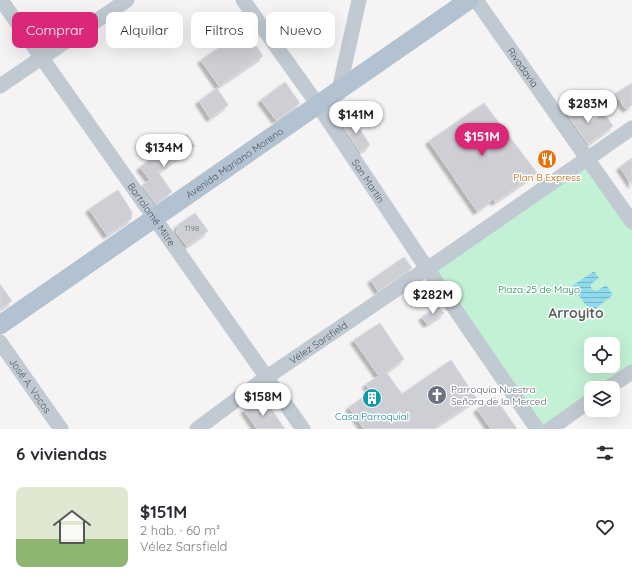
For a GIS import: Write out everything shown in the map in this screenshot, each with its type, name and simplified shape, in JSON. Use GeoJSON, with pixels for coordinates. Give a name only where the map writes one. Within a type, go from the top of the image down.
{"type":"FeatureCollection","features":[{"type":"Feature","properties":{"kind":"main road","name":"Avenida Mariano Moreno"},"geometry":{"type":"LineString","coordinates":[[0,325],[468,0]]}},
{"type":"Feature","properties":{"kind":"street","name":"Bartolomé Mitre"},"geometry":{"type":"LineString","coordinates":[[1,0],[303,429]]}},
{"type":"Feature","properties":{"kind":"street"},"geometry":{"type":"LineString","coordinates":[[0,86],[126,0]]}},
{"type":"Feature","properties":{"kind":"street","name":"San Martín"},"geometry":{"type":"LineString","coordinates":[[243,0],[318,105],[427,269],[537,429]]}},
{"type":"Feature","properties":{"kind":"street"},"geometry":{"type":"LineString","coordinates":[[339,90],[359,0]]}},
{"type":"Feature","properties":{"kind":"street","name":"Rivadavia"},"geometry":{"type":"LineString","coordinates":[[476,0],[632,222]]}},
{"type":"Feature","properties":{"kind":"street","name":"Vélez Sarsfield"},"geometry":{"type":"LineString","coordinates":[[197,429],[267,377],[632,128]]}},
{"type":"Feature","properties":{"kind":"street","name":"José A. Vocos"},"geometry":{"type":"LineString","coordinates":[[0,342],[61,429]]}},
{"type":"Feature","properties":{"kind":"street"},"geometry":{"type":"LineString","coordinates":[[618,381],[632,372]]}},
{"type":"Feature","properties":{"kind":"street"},"geometry":{"type":"LineString","coordinates":[[550,429],[584,405]]}},
{"type":"Feature","properties":{"kind":"green space","name":"Plaza 25 de Mayo"},"geometry":{"type":"Polygon","coordinates":[[[582,167],[590,168],[632,228],[632,368],[614,381],[584,381],[584,402],[545,429],[437,274],[437,267],[582,167]]]}},
{"type":"Feature","properties":{"kind":"water"},"geometry":{"type":"Polygon","coordinates":[[[594,271],[599,278],[591,284],[591,289],[597,291],[606,285],[613,295],[591,312],[572,286],[594,271]]]}},
{"type":"Feature","properties":{"kind":"building"},"geometry":{"type":"Polygon","coordinates":[[[219,48],[257,48],[263,56],[219,86],[201,60],[219,48]]]}},
{"type":"Feature","properties":{"kind":"building"},"geometry":{"type":"Polygon","coordinates":[[[285,82],[299,104],[276,120],[261,100],[285,82]]]}},
{"type":"Feature","properties":{"kind":"building"},"geometry":{"type":"Polygon","coordinates":[[[632,83],[632,105],[626,109],[615,94],[632,83]]]}},
{"type":"Feature","properties":{"kind":"building"},"geometry":{"type":"Polygon","coordinates":[[[217,88],[228,105],[210,118],[199,101],[217,88]]]}},
{"type":"Feature","properties":{"kind":"building"},"geometry":{"type":"Polygon","coordinates":[[[484,103],[537,173],[495,202],[493,199],[477,211],[429,141],[484,103]]]}},
{"type":"Feature","properties":{"kind":"building"},"geometry":{"type":"Polygon","coordinates":[[[576,103],[590,123],[604,113],[613,126],[588,144],[565,111],[576,103]]]}},
{"type":"Feature","properties":{"kind":"building"},"geometry":{"type":"Polygon","coordinates":[[[351,115],[370,145],[360,152],[345,129],[351,115]]]}},
{"type":"Feature","properties":{"kind":"building"},"geometry":{"type":"Polygon","coordinates":[[[187,134],[195,146],[158,172],[172,192],[156,204],[142,185],[150,180],[140,167],[187,134]]]}},
{"type":"Feature","properties":{"kind":"building"},"geometry":{"type":"Polygon","coordinates":[[[632,158],[632,185],[620,167],[632,158]]]}},
{"type":"Feature","properties":{"kind":"building"},"geometry":{"type":"Polygon","coordinates":[[[118,190],[132,212],[131,219],[107,235],[89,209],[118,190]]]}},
{"type":"Feature","properties":{"kind":"building"},"geometry":{"type":"Polygon","coordinates":[[[195,213],[208,231],[187,246],[177,233],[178,225],[195,213]]]}},
{"type":"Feature","properties":{"kind":"building"},"geometry":{"type":"Polygon","coordinates":[[[404,257],[412,268],[378,291],[371,280],[404,257]]]}},
{"type":"Feature","properties":{"kind":"building"},"geometry":{"type":"Polygon","coordinates":[[[0,284],[12,301],[0,309],[0,284]]]}},
{"type":"Feature","properties":{"kind":"building"},"geometry":{"type":"Polygon","coordinates":[[[438,306],[444,313],[427,324],[422,317],[438,306]]]}},
{"type":"Feature","properties":{"kind":"building"},"geometry":{"type":"Polygon","coordinates":[[[380,323],[404,359],[386,372],[402,394],[451,360],[477,399],[432,429],[364,429],[349,407],[371,392],[366,384],[379,376],[354,340],[380,323]]]}},
{"type":"Feature","properties":{"kind":"building"},"geometry":{"type":"Polygon","coordinates":[[[495,397],[517,429],[491,429],[477,409],[495,397]]]}},
{"type":"Feature","properties":{"kind":"building"},"geometry":{"type":"Polygon","coordinates":[[[262,400],[265,405],[267,403],[285,429],[257,429],[244,410],[262,400]]]}},
{"type":"Feature","properties":{"kind":"place","name":"Plan B Express"},"geometry":{"type":"Point","coordinates":[547,159]}},
{"type":"Feature","properties":{"kind":"place","name":"Parroquia Nuestra Señora de la Merced"},"geometry":{"type":"Point","coordinates":[437,395]}},
{"type":"Feature","properties":{"kind":"place","name":"Casa Parroquial"},"geometry":{"type":"Point","coordinates":[372,398]}},
{"type":"Feature","properties":{"kind":"district","name":"Arroyito"},"geometry":{"type":"Point","coordinates":[576,313]}}]}
